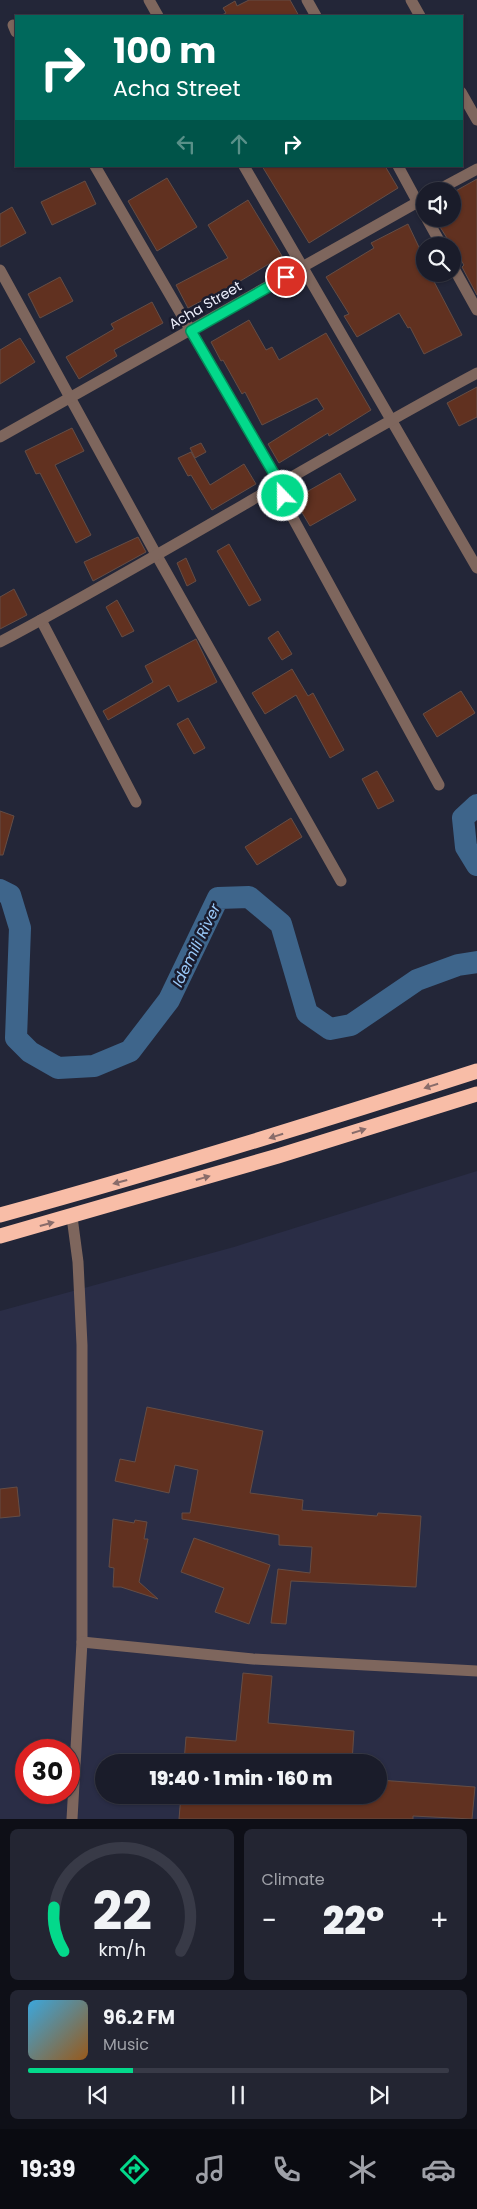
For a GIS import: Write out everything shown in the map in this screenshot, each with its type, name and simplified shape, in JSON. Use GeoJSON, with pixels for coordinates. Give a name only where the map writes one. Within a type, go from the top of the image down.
{"type":"FeatureCollection","features":[{"type":"Feature","properties":{"kind":"highway"},"geometry":{"type":"LineString","coordinates":[[0,1215],[132,1179],[304,1127],[477,1071]]}},
{"type":"Feature","properties":{"kind":"highway"},"geometry":{"type":"LineString","coordinates":[[0,1236],[72,1217],[278,1156],[477,1094]]}},
{"type":"Feature","properties":{"kind":"street"},"geometry":{"type":"LineString","coordinates":[[148,0],[157,15]]}},
{"type":"Feature","properties":{"kind":"street"},"geometry":{"type":"LineString","coordinates":[[307,0],[315,15]]}},
{"type":"Feature","properties":{"kind":"street"},"geometry":{"type":"LineString","coordinates":[[411,0],[419,15]]}},
{"type":"Feature","properties":{"kind":"street"},"geometry":{"type":"LineString","coordinates":[[463,96],[477,120]]}},
{"type":"Feature","properties":{"kind":"street"},"geometry":{"type":"LineString","coordinates":[[96,167],[280,484],[288,509],[439,785]]}},
{"type":"Feature","properties":{"kind":"street"},"geometry":{"type":"LineString","coordinates":[[245,167],[477,568]]}},
{"type":"Feature","properties":{"kind":"street"},"geometry":{"type":"LineString","coordinates":[[399,167],[416,193]]}},
{"type":"Feature","properties":{"kind":"street"},"geometry":{"type":"LineString","coordinates":[[452,182],[477,168]]}},
{"type":"Feature","properties":{"kind":"street","name":"Acha Street"},"geometry":{"type":"LineString","coordinates":[[0,437],[416,203]]}},
{"type":"Feature","properties":{"kind":"street"},"geometry":{"type":"LineString","coordinates":[[0,270],[157,556],[341,881]]}},
{"type":"Feature","properties":{"kind":"street"},"geometry":{"type":"LineString","coordinates":[[461,281],[477,310]]}},
{"type":"Feature","properties":{"kind":"street"},"geometry":{"type":"LineString","coordinates":[[0,642],[157,556],[390,420],[477,373]]}},
{"type":"Feature","properties":{"kind":"street"},"geometry":{"type":"LineString","coordinates":[[41,620],[136,802]]}},
{"type":"Feature","properties":{"kind":"street"},"geometry":{"type":"LineString","coordinates":[[72,1217],[78,1262],[82,1345],[82,1642],[72,1819]]}},
{"type":"Feature","properties":{"kind":"street"},"geometry":{"type":"LineString","coordinates":[[82,1642],[253,1659],[477,1671]]}},
{"type":"Feature","properties":{"kind":"shaded area"},"geometry":{"type":"Polygon","coordinates":[[[477,1171],[477,1819],[0,1819],[0,1311],[234,1247],[477,1171]]]}},
{"type":"Feature","properties":{"kind":"building"},"geometry":{"type":"Polygon","coordinates":[[[249,0],[290,0],[298,15],[222,15],[226,13],[223,8],[235,1],[237,6],[249,0]]]}},
{"type":"Feature","properties":{"kind":"building"},"geometry":{"type":"Polygon","coordinates":[[[263,167],[386,167],[398,188],[309,243],[263,167]]]}},
{"type":"Feature","properties":{"kind":"building"},"geometry":{"type":"Polygon","coordinates":[[[167,178],[197,227],[157,251],[128,201],[167,178]]]}},
{"type":"Feature","properties":{"kind":"building"},"geometry":{"type":"Polygon","coordinates":[[[477,179],[477,295],[462,267],[464,265],[461,260],[461,237],[446,237],[440,227],[461,227],[461,188],[477,179]]]}},
{"type":"Feature","properties":{"kind":"building"},"geometry":{"type":"Polygon","coordinates":[[[85,181],[96,204],[52,225],[41,202],[85,181]]]}},
{"type":"Feature","properties":{"kind":"building"},"geometry":{"type":"Polygon","coordinates":[[[248,200],[282,256],[242,280],[188,308],[176,285],[228,258],[208,225],[248,200]]]}},
{"type":"Feature","properties":{"kind":"building"},"geometry":{"type":"Polygon","coordinates":[[[12,207],[26,233],[0,247],[0,214],[12,207]]]}},
{"type":"Feature","properties":{"kind":"building"},"geometry":{"type":"Polygon","coordinates":[[[408,224],[416,241],[416,282],[434,282],[462,335],[424,354],[410,327],[408,328],[399,313],[357,337],[344,316],[349,314],[326,277],[374,248],[371,243],[408,224]]]}},
{"type":"Feature","properties":{"kind":"building"},"geometry":{"type":"Polygon","coordinates":[[[60,277],[73,301],[40,318],[28,294],[60,277]]]}},
{"type":"Feature","properties":{"kind":"building"},"geometry":{"type":"Polygon","coordinates":[[[152,302],[163,323],[114,350],[117,356],[79,379],[66,357],[114,329],[111,324],[152,302]]]}},
{"type":"Feature","properties":{"kind":"building"},"geometry":{"type":"Polygon","coordinates":[[[249,320],[266,350],[272,347],[279,360],[326,333],[371,410],[329,436],[328,433],[279,463],[268,444],[324,409],[317,398],[262,425],[245,392],[242,394],[211,342],[249,320]]]}},
{"type":"Feature","properties":{"kind":"building"},"geometry":{"type":"Polygon","coordinates":[[[20,338],[35,362],[0,384],[0,350],[20,338]]]}},
{"type":"Feature","properties":{"kind":"building"},"geometry":{"type":"Polygon","coordinates":[[[477,387],[477,417],[459,426],[447,403],[477,387]]]}},
{"type":"Feature","properties":{"kind":"building"},"geometry":{"type":"Polygon","coordinates":[[[72,428],[84,451],[55,465],[91,535],[76,543],[40,473],[36,474],[25,451],[72,428]]]}},
{"type":"Feature","properties":{"kind":"building"},"geometry":{"type":"Polygon","coordinates":[[[201,443],[206,452],[195,458],[190,448],[201,443]]]}},
{"type":"Feature","properties":{"kind":"building"},"geometry":{"type":"Polygon","coordinates":[[[191,452],[210,485],[244,464],[256,484],[212,510],[191,475],[188,476],[178,458],[191,452]]]}},
{"type":"Feature","properties":{"kind":"building"},"geometry":{"type":"Polygon","coordinates":[[[340,473],[356,500],[310,526],[294,499],[340,473]]]}},
{"type":"Feature","properties":{"kind":"building"},"geometry":{"type":"Polygon","coordinates":[[[138,537],[146,552],[93,581],[84,562],[138,537]]]}},
{"type":"Feature","properties":{"kind":"building"},"geometry":{"type":"Polygon","coordinates":[[[229,544],[261,600],[249,606],[217,551],[229,544]]]}},
{"type":"Feature","properties":{"kind":"building"},"geometry":{"type":"Polygon","coordinates":[[[186,558],[196,581],[187,586],[177,563],[186,558]]]}},
{"type":"Feature","properties":{"kind":"building"},"geometry":{"type":"Polygon","coordinates":[[[14,589],[27,615],[0,629],[0,597],[14,589]]]}},
{"type":"Feature","properties":{"kind":"building"},"geometry":{"type":"Polygon","coordinates":[[[117,600],[134,631],[122,637],[106,607],[117,600]]]}},
{"type":"Feature","properties":{"kind":"building"},"geometry":{"type":"Polygon","coordinates":[[[278,631],[292,654],[282,660],[268,638],[278,631]]]}},
{"type":"Feature","properties":{"kind":"building"},"geometry":{"type":"Polygon","coordinates":[[[196,639],[217,682],[178,702],[169,685],[108,720],[103,711],[153,682],[145,666],[196,639]]]}},
{"type":"Feature","properties":{"kind":"building"},"geometry":{"type":"Polygon","coordinates":[[[292,669],[308,696],[313,693],[344,750],[330,758],[296,695],[265,714],[252,693],[292,669]]]}},
{"type":"Feature","properties":{"kind":"building"},"geometry":{"type":"Polygon","coordinates":[[[461,691],[475,713],[437,737],[423,714],[461,691]]]}},
{"type":"Feature","properties":{"kind":"building"},"geometry":{"type":"Polygon","coordinates":[[[188,718],[205,748],[194,754],[177,724],[188,718]]]}},
{"type":"Feature","properties":{"kind":"building"},"geometry":{"type":"Polygon","coordinates":[[[377,771],[394,801],[378,809],[362,779],[377,771]]]}},
{"type":"Feature","properties":{"kind":"building"},"geometry":{"type":"Polygon","coordinates":[[[0,811],[14,816],[3,855],[0,855],[0,811]]]}},
{"type":"Feature","properties":{"kind":"building"},"geometry":{"type":"Polygon","coordinates":[[[291,818],[302,837],[257,865],[245,847],[291,818]]]}},
{"type":"Feature","properties":{"kind":"building"},"geometry":{"type":"Polygon","coordinates":[[[147,1407],[263,1431],[250,1493],[303,1500],[302,1510],[377,1516],[378,1513],[421,1516],[416,1587],[291,1581],[286,1624],[271,1623],[278,1569],[310,1573],[312,1547],[279,1545],[279,1535],[182,1519],[182,1513],[190,1513],[198,1470],[175,1465],[169,1493],[115,1481],[120,1459],[135,1462],[147,1407]]]}},
{"type":"Feature","properties":{"kind":"building"},"geometry":{"type":"Polygon","coordinates":[[[17,1487],[20,1516],[0,1518],[0,1489],[17,1487]]]}},
{"type":"Feature","properties":{"kind":"building"},"geometry":{"type":"Polygon","coordinates":[[[113,1519],[134,1523],[135,1520],[147,1522],[144,1539],[148,1539],[139,1582],[158,1599],[121,1587],[113,1587],[114,1568],[109,1567],[113,1519]]]}},
{"type":"Feature","properties":{"kind":"building"},"geometry":{"type":"Polygon","coordinates":[[[194,1538],[270,1565],[249,1624],[215,1612],[224,1588],[181,1572],[194,1538]]]}},
{"type":"Feature","properties":{"kind":"building"},"geometry":{"type":"Polygon","coordinates":[[[243,1673],[272,1676],[268,1723],[354,1731],[353,1754],[185,1754],[186,1737],[236,1741],[243,1673]]]}},
{"type":"Feature","properties":{"kind":"building"},"geometry":{"type":"Polygon","coordinates":[[[387,1781],[475,1787],[472,1819],[413,1816],[413,1819],[179,1819],[180,1804],[387,1804],[387,1781]]]}},
{"type":"Feature","properties":{"kind":"waterway","name":"Idemili River"},"geometry":{"type":"LineString","coordinates":[[477,805],[463,818],[466,847],[477,865]]}},
{"type":"Feature","properties":{"kind":"waterway","name":"Idemili River"},"geometry":{"type":"LineString","coordinates":[[0,890],[10,895],[20,928],[16,1038],[30,1052],[58,1068],[94,1066],[130,1051],[169,1000],[218,898],[249,897],[281,924],[307,1013],[330,1029],[351,1025],[417,980],[458,965],[477,962]]}},
{"type":"Feature","properties":{"kind":"route"},"geometry":{"type":"LineString","coordinates":[[283,496],[280,484],[191,331],[286,277]]}}]}
